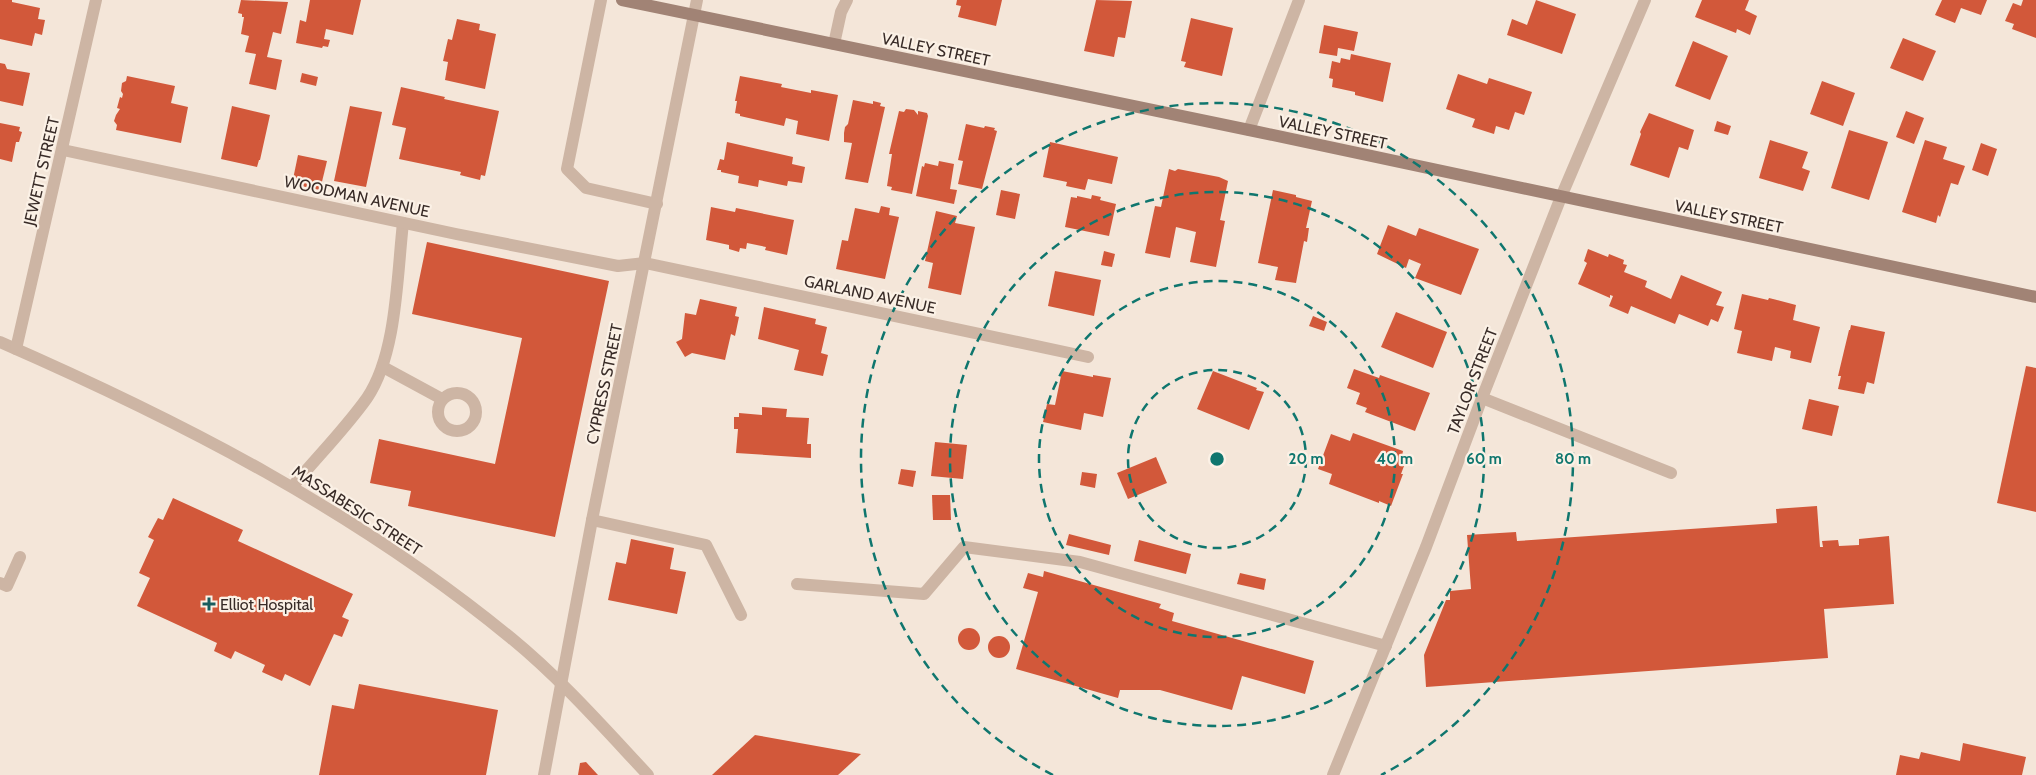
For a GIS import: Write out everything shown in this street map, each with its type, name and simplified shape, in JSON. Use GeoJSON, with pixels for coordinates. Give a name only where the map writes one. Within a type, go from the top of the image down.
{"type":"FeatureCollection","features":[{"type":"Feature","properties":{"kind":"main road","name":"VALLEY STREET"},"geometry":{"type":"LineString","coordinates":[[622,0],[2036,297]]}},
{"type":"Feature","properties":{"kind":"street","name":"JEWETT STREET"},"geometry":{"type":"LineString","coordinates":[[16,349],[96,0]]}},
{"type":"Feature","properties":{"kind":"street"},"geometry":{"type":"LineString","coordinates":[[601,0],[567,169],[586,188],[657,204]]}},
{"type":"Feature","properties":{"kind":"street","name":"CYPRESS STREET"},"geometry":{"type":"LineString","coordinates":[[544,775],[592,520],[697,0]]}},
{"type":"Feature","properties":{"kind":"street"},"geometry":{"type":"LineString","coordinates":[[834,44],[841,12],[846,0]]}},
{"type":"Feature","properties":{"kind":"street"},"geometry":{"type":"LineString","coordinates":[[1248,130],[1299,0]]}},
{"type":"Feature","properties":{"kind":"street","name":"TAYLOR STREET"},"geometry":{"type":"LineString","coordinates":[[1333,775],[1426,547],[1482,398],[1561,198],[1645,0]]}},
{"type":"Feature","properties":{"kind":"street","name":"WOODMAN AVENUE"},"geometry":{"type":"LineString","coordinates":[[63,150],[618,266],[645,263]]}},
{"type":"Feature","properties":{"kind":"street"},"geometry":{"type":"LineString","coordinates":[[293,486],[368,397],[383,367],[389,344],[403,222]]}},
{"type":"Feature","properties":{"kind":"street","name":"GARLAND AVENUE"},"geometry":{"type":"LineString","coordinates":[[645,263],[1088,357]]}},
{"type":"Feature","properties":{"kind":"street","name":"MASSABESIC STREET"},"geometry":{"type":"LineString","coordinates":[[0,342],[175,423],[293,486],[340,515],[456,595],[512,638],[561,682],[648,775]]}},
{"type":"Feature","properties":{"kind":"street"},"geometry":{"type":"LineString","coordinates":[[383,367],[442,399]]}},
{"type":"Feature","properties":{"kind":"street"},"geometry":{"type":"LineString","coordinates":[[1482,398],[1671,473]]}},
{"type":"Feature","properties":{"kind":"street"},"geometry":{"type":"LineString","coordinates":[[592,520],[706,546],[741,614]]}},
{"type":"Feature","properties":{"kind":"street"},"geometry":{"type":"LineString","coordinates":[[797,584],[924,594],[964,547],[1080,562],[1386,646]]}},
{"type":"Feature","properties":{"kind":"street"},"geometry":{"type":"LineString","coordinates":[[0,583],[7,586],[20,557]]}},
{"type":"Feature","properties":{"kind":"building"},"geometry":{"type":"Polygon","coordinates":[[[0,0],[12,0],[12,2],[40,8],[38,19],[45,20],[42,35],[35,33],[32,46],[0,39],[0,0]]]}},
{"type":"Feature","properties":{"kind":"building"},"geometry":{"type":"Polygon","coordinates":[[[241,0],[288,2],[281,34],[273,32],[267,57],[282,60],[276,90],[249,84],[256,54],[245,52],[249,36],[241,34],[244,17],[238,13],[241,0]]]}},
{"type":"Feature","properties":{"kind":"building"},"geometry":{"type":"Polygon","coordinates":[[[310,0],[361,0],[353,35],[326,29],[324,39],[330,40],[328,47],[323,46],[322,48],[296,43],[300,20],[306,22],[310,0]]]}},
{"type":"Feature","properties":{"kind":"building"},"geometry":{"type":"Polygon","coordinates":[[[957,0],[1002,0],[996,26],[958,17],[961,6],[956,5],[957,0]]]}},
{"type":"Feature","properties":{"kind":"building"},"geometry":{"type":"Polygon","coordinates":[[[1096,0],[1132,1],[1125,38],[1118,37],[1114,57],[1084,51],[1096,0]]]}},
{"type":"Feature","properties":{"kind":"building"},"geometry":{"type":"Polygon","coordinates":[[[1536,0],[1576,14],[1562,54],[1507,35],[1512,19],[1527,25],[1536,0]]]}},
{"type":"Feature","properties":{"kind":"building"},"geometry":{"type":"Polygon","coordinates":[[[1702,0],[1749,0],[1745,10],[1757,16],[1750,35],[1737,29],[1736,33],[1695,17],[1702,0]]]}},
{"type":"Feature","properties":{"kind":"building"},"geometry":{"type":"Polygon","coordinates":[[[1942,0],[1987,0],[1981,15],[1961,8],[1955,23],[1935,15],[1942,0]]]}},
{"type":"Feature","properties":{"kind":"building"},"geometry":{"type":"Polygon","coordinates":[[[2023,0],[2036,0],[2036,38],[2012,29],[2014,24],[2005,21],[2013,3],[2021,6],[2023,0]]]}},
{"type":"Feature","properties":{"kind":"building"},"geometry":{"type":"Polygon","coordinates":[[[1191,18],[1233,28],[1222,76],[1184,67],[1186,62],[1181,61],[1191,18]]]}},
{"type":"Feature","properties":{"kind":"building"},"geometry":{"type":"Polygon","coordinates":[[[457,19],[480,24],[479,30],[496,34],[485,89],[445,80],[448,62],[443,61],[448,39],[452,40],[457,19]]]}},
{"type":"Feature","properties":{"kind":"building"},"geometry":{"type":"Polygon","coordinates":[[[1324,25],[1358,32],[1354,51],[1338,48],[1337,56],[1319,53],[1324,25]]]}},
{"type":"Feature","properties":{"kind":"building"},"geometry":{"type":"Polygon","coordinates":[[[1903,38],[1936,51],[1923,81],[1890,68],[1903,38]]]}},
{"type":"Feature","properties":{"kind":"building"},"geometry":{"type":"Polygon","coordinates":[[[1693,41],[1728,56],[1710,100],[1675,86],[1693,41]]]}},
{"type":"Feature","properties":{"kind":"building"},"geometry":{"type":"Polygon","coordinates":[[[1351,54],[1391,63],[1383,102],[1355,95],[1355,92],[1332,87],[1333,79],[1329,78],[1332,61],[1340,63],[1341,58],[1350,60],[1351,54]]]}},
{"type":"Feature","properties":{"kind":"building"},"geometry":{"type":"Polygon","coordinates":[[[0,63],[5,64],[7,69],[30,73],[23,106],[0,101],[0,63]]]}},
{"type":"Feature","properties":{"kind":"building"},"geometry":{"type":"Polygon","coordinates":[[[302,73],[318,77],[316,86],[300,82],[302,73]]]}},
{"type":"Feature","properties":{"kind":"building"},"geometry":{"type":"Polygon","coordinates":[[[1458,74],[1487,84],[1489,78],[1532,92],[1524,115],[1515,112],[1509,130],[1496,126],[1494,134],[1472,127],[1475,119],[1446,109],[1458,74]]]}},
{"type":"Feature","properties":{"kind":"building"},"geometry":{"type":"Polygon","coordinates":[[[127,76],[175,86],[171,103],[188,107],[181,143],[116,130],[117,125],[114,121],[120,109],[117,108],[120,97],[122,98],[123,94],[121,91],[122,83],[126,81],[127,76]]]}},
{"type":"Feature","properties":{"kind":"building"},"geometry":{"type":"Polygon","coordinates":[[[740,76],[782,84],[781,87],[811,93],[811,90],[838,95],[829,141],[796,134],[798,121],[786,118],[784,126],[740,116],[740,114],[735,113],[737,101],[735,101],[740,76]]]}},
{"type":"Feature","properties":{"kind":"building"},"geometry":{"type":"Polygon","coordinates":[[[1822,81],[1855,93],[1843,126],[1810,114],[1822,81]]]}},
{"type":"Feature","properties":{"kind":"building"},"geometry":{"type":"Polygon","coordinates":[[[401,87],[499,111],[485,176],[481,175],[480,180],[460,175],[461,172],[399,159],[406,128],[392,125],[401,87]]]}},
{"type":"Feature","properties":{"kind":"building"},"geometry":{"type":"Polygon","coordinates":[[[853,100],[873,104],[873,101],[881,103],[880,106],[885,107],[868,183],[845,179],[852,143],[844,142],[844,133],[853,100]]]}},
{"type":"Feature","properties":{"kind":"building"},"geometry":{"type":"Polygon","coordinates":[[[232,106],[270,115],[257,167],[221,159],[232,106]]]}},
{"type":"Feature","properties":{"kind":"building"},"geometry":{"type":"Polygon","coordinates":[[[350,106],[382,112],[366,187],[334,181],[350,106]]]}},
{"type":"Feature","properties":{"kind":"building"},"geometry":{"type":"Polygon","coordinates":[[[906,109],[914,110],[918,115],[918,111],[927,113],[928,116],[912,194],[891,190],[892,187],[887,186],[892,154],[889,154],[899,111],[904,112],[906,109]]]}},
{"type":"Feature","properties":{"kind":"building"},"geometry":{"type":"Polygon","coordinates":[[[1906,111],[1924,118],[1914,144],[1896,137],[1906,111]]]}},
{"type":"Feature","properties":{"kind":"building"},"geometry":{"type":"Polygon","coordinates":[[[1649,113],[1694,130],[1688,150],[1679,147],[1669,178],[1630,165],[1641,134],[1640,132],[1649,113]]]}},
{"type":"Feature","properties":{"kind":"building"},"geometry":{"type":"Polygon","coordinates":[[[1717,121],[1731,126],[1728,135],[1714,131],[1717,121]]]}},
{"type":"Feature","properties":{"kind":"building"},"geometry":{"type":"Polygon","coordinates":[[[0,123],[20,127],[19,131],[22,132],[19,142],[16,142],[12,162],[0,159],[0,123]]]}},
{"type":"Feature","properties":{"kind":"building"},"geometry":{"type":"Polygon","coordinates":[[[966,124],[984,128],[985,126],[995,128],[994,130],[997,131],[982,189],[958,184],[963,161],[958,160],[966,124]]]}},
{"type":"Feature","properties":{"kind":"building"},"geometry":{"type":"Polygon","coordinates":[[[1849,130],[1888,142],[1869,200],[1831,188],[1849,130]]]}},
{"type":"Feature","properties":{"kind":"building"},"geometry":{"type":"Polygon","coordinates":[[[1770,140],[1808,152],[1802,168],[1810,171],[1803,191],[1759,178],[1770,140]]]}},
{"type":"Feature","properties":{"kind":"building"},"geometry":{"type":"Polygon","coordinates":[[[1925,140],[1947,147],[1943,159],[1965,166],[1958,185],[1951,183],[1940,217],[1938,215],[1936,223],[1902,212],[1925,140]]]}},
{"type":"Feature","properties":{"kind":"building"},"geometry":{"type":"Polygon","coordinates":[[[727,142],[793,157],[792,164],[805,167],[802,183],[788,181],[787,186],[759,180],[758,187],[738,183],[739,176],[717,170],[720,159],[724,160],[727,142]]]}},
{"type":"Feature","properties":{"kind":"building"},"geometry":{"type":"Polygon","coordinates":[[[1050,142],[1118,157],[1112,184],[1088,179],[1085,190],[1066,186],[1067,182],[1043,177],[1050,142]]]}},
{"type":"Feature","properties":{"kind":"building"},"geometry":{"type":"Polygon","coordinates":[[[1981,143],[1997,149],[1988,176],[1972,170],[1981,143]]]}},
{"type":"Feature","properties":{"kind":"building"},"geometry":{"type":"Polygon","coordinates":[[[298,155],[327,161],[320,190],[292,184],[298,155]]]}},
{"type":"Feature","properties":{"kind":"building"},"geometry":{"type":"Polygon","coordinates":[[[939,161],[954,164],[950,189],[957,190],[954,204],[916,196],[922,166],[924,167],[925,163],[938,166],[939,161]]]}},
{"type":"Feature","properties":{"kind":"building"},"geometry":{"type":"Polygon","coordinates":[[[1169,169],[1219,177],[1228,181],[1220,220],[1225,221],[1216,267],[1190,262],[1196,232],[1176,227],[1170,258],[1145,253],[1155,206],[1161,207],[1169,169]]]}},
{"type":"Feature","properties":{"kind":"building"},"geometry":{"type":"Polygon","coordinates":[[[1001,190],[1020,194],[1015,219],[996,215],[1001,190]]]}},
{"type":"Feature","properties":{"kind":"building"},"geometry":{"type":"Polygon","coordinates":[[[1273,190],[1312,201],[1306,228],[1309,228],[1307,242],[1304,241],[1296,283],[1275,280],[1278,267],[1258,263],[1273,190]]]}},
{"type":"Feature","properties":{"kind":"building"},"geometry":{"type":"Polygon","coordinates":[[[1092,195],[1101,197],[1100,200],[1116,204],[1109,236],[1065,227],[1071,197],[1077,198],[1077,196],[1091,199],[1092,195]]]}},
{"type":"Feature","properties":{"kind":"building"},"geometry":{"type":"Polygon","coordinates":[[[881,206],[890,208],[889,215],[899,217],[885,279],[836,269],[842,240],[848,241],[855,208],[879,213],[881,206]]]}},
{"type":"Feature","properties":{"kind":"building"},"geometry":{"type":"Polygon","coordinates":[[[711,207],[735,212],[736,208],[794,220],[787,255],[765,250],[766,247],[747,243],[746,249],[740,248],[739,252],[729,249],[729,245],[706,240],[711,207]]]}},
{"type":"Feature","properties":{"kind":"building"},"geometry":{"type":"Polygon","coordinates":[[[936,211],[957,216],[955,223],[975,227],[961,295],[928,288],[933,263],[925,261],[936,211]]]}},
{"type":"Feature","properties":{"kind":"building"},"geometry":{"type":"Polygon","coordinates":[[[1388,225],[1416,236],[1419,228],[1479,249],[1461,295],[1415,278],[1421,264],[1409,259],[1406,268],[1377,254],[1388,225]]]}},
{"type":"Feature","properties":{"kind":"building"},"geometry":{"type":"Polygon","coordinates":[[[427,242],[609,281],[555,537],[408,506],[411,491],[370,483],[379,439],[495,464],[522,338],[412,314],[427,242]]]}},
{"type":"Feature","properties":{"kind":"building"},"geometry":{"type":"Polygon","coordinates":[[[1588,249],[1608,257],[1609,254],[1624,260],[1623,264],[1627,265],[1624,272],[1647,281],[1645,287],[1671,299],[1681,275],[1722,292],[1716,305],[1724,307],[1718,322],[1711,319],[1708,326],[1679,314],[1675,324],[1631,306],[1628,314],[1609,306],[1613,296],[1610,295],[1610,298],[1578,284],[1587,263],[1584,261],[1588,249]]]}},
{"type":"Feature","properties":{"kind":"building"},"geometry":{"type":"Polygon","coordinates":[[[1104,251],[1115,254],[1112,267],[1101,265],[1104,251]]]}},
{"type":"Feature","properties":{"kind":"building"},"geometry":{"type":"Polygon","coordinates":[[[1055,271],[1101,280],[1094,316],[1048,306],[1055,271]]]}},
{"type":"Feature","properties":{"kind":"building"},"geometry":{"type":"Polygon","coordinates":[[[1742,294],[1796,305],[1793,320],[1820,327],[1811,363],[1790,358],[1791,351],[1775,347],[1772,361],[1737,353],[1742,331],[1734,329],[1742,294]]]}},
{"type":"Feature","properties":{"kind":"building"},"geometry":{"type":"Polygon","coordinates":[[[700,299],[737,307],[735,316],[739,317],[735,336],[731,334],[725,360],[692,353],[685,357],[676,342],[682,339],[685,313],[696,315],[700,299]]]}},
{"type":"Feature","properties":{"kind":"building"},"geometry":{"type":"Polygon","coordinates":[[[764,307],[816,319],[815,324],[827,327],[821,353],[828,355],[823,376],[794,370],[799,350],[758,339],[764,307]]]}},
{"type":"Feature","properties":{"kind":"building"},"geometry":{"type":"Polygon","coordinates":[[[1396,312],[1447,332],[1433,368],[1381,347],[1396,312]]]}},
{"type":"Feature","properties":{"kind":"building"},"geometry":{"type":"Polygon","coordinates":[[[1313,316],[1327,322],[1324,331],[1309,326],[1313,316]]]}},
{"type":"Feature","properties":{"kind":"building"},"geometry":{"type":"Polygon","coordinates":[[[1851,325],[1885,332],[1874,384],[1867,382],[1864,394],[1838,389],[1841,376],[1838,376],[1851,325]]]}},
{"type":"Feature","properties":{"kind":"building"},"geometry":{"type":"Polygon","coordinates":[[[2026,366],[2036,368],[2036,512],[1997,503],[2026,366]]]}},
{"type":"Feature","properties":{"kind":"building"},"geometry":{"type":"Polygon","coordinates":[[[1354,369],[1379,378],[1380,375],[1430,393],[1415,431],[1365,412],[1367,408],[1356,404],[1360,393],[1347,388],[1354,369]]]}},
{"type":"Feature","properties":{"kind":"building"},"geometry":{"type":"Polygon","coordinates":[[[1062,371],[1093,377],[1093,375],[1111,378],[1103,417],[1084,413],[1081,430],[1043,422],[1047,404],[1055,405],[1062,371]]]}},
{"type":"Feature","properties":{"kind":"building"},"geometry":{"type":"Polygon","coordinates":[[[1213,371],[1264,392],[1249,430],[1197,409],[1213,371]]]}},
{"type":"Feature","properties":{"kind":"building"},"geometry":{"type":"Polygon","coordinates":[[[1809,399],[1839,406],[1832,436],[1802,429],[1809,399]]]}},
{"type":"Feature","properties":{"kind":"building"},"geometry":{"type":"Polygon","coordinates":[[[762,407],[787,409],[786,417],[809,418],[807,444],[811,444],[811,458],[736,453],[738,429],[734,429],[734,417],[739,417],[739,413],[762,415],[762,407]]]}},
{"type":"Feature","properties":{"kind":"building"},"geometry":{"type":"Polygon","coordinates":[[[1353,433],[1403,451],[1402,456],[1407,458],[1391,506],[1329,484],[1332,474],[1318,469],[1331,434],[1350,441],[1353,433]]]}},
{"type":"Feature","properties":{"kind":"building"},"geometry":{"type":"Polygon","coordinates":[[[935,442],[967,445],[963,479],[931,476],[935,442]]]}},
{"type":"Feature","properties":{"kind":"building"},"geometry":{"type":"Polygon","coordinates":[[[1156,457],[1167,483],[1128,499],[1117,473],[1156,457]]]}},
{"type":"Feature","properties":{"kind":"building"},"geometry":{"type":"Polygon","coordinates":[[[901,469],[916,471],[913,487],[898,484],[901,469]]]}},
{"type":"Feature","properties":{"kind":"building"},"geometry":{"type":"Polygon","coordinates":[[[1082,472],[1097,474],[1095,488],[1080,485],[1082,472]]]}},
{"type":"Feature","properties":{"kind":"building"},"geometry":{"type":"Polygon","coordinates":[[[932,495],[950,495],[951,520],[933,520],[932,495]]]}},
{"type":"Feature","properties":{"kind":"building"},"geometry":{"type":"Polygon","coordinates":[[[173,498],[243,530],[238,541],[353,594],[342,617],[349,620],[342,637],[334,634],[310,686],[285,674],[282,681],[262,672],[265,665],[235,651],[231,659],[214,651],[217,643],[137,606],[150,578],[139,573],[154,540],[148,537],[158,518],[163,520],[173,498]]]}},
{"type":"Feature","properties":{"kind":"building"},"geometry":{"type":"Polygon","coordinates":[[[1817,506],[1820,547],[1823,547],[1822,541],[1838,540],[1839,546],[1859,545],[1859,539],[1889,536],[1894,604],[1824,609],[1828,658],[1426,687],[1424,655],[1446,600],[1450,600],[1450,591],[1471,589],[1467,535],[1516,532],[1517,541],[1777,523],[1776,509],[1817,506]]]}},
{"type":"Feature","properties":{"kind":"building"},"geometry":{"type":"Polygon","coordinates":[[[1069,534],[1111,545],[1109,555],[1066,545],[1069,534]]]}},
{"type":"Feature","properties":{"kind":"building"},"geometry":{"type":"Polygon","coordinates":[[[631,539],[674,548],[670,569],[686,572],[677,614],[608,600],[616,562],[626,564],[631,539]]]}},
{"type":"Feature","properties":{"kind":"building"},"geometry":{"type":"Polygon","coordinates":[[[1139,540],[1191,554],[1186,574],[1134,561],[1139,540]]]}},
{"type":"Feature","properties":{"kind":"building"},"geometry":{"type":"Polygon","coordinates":[[[1044,571],[1161,604],[1159,608],[1174,613],[1172,621],[1314,661],[1305,694],[1242,676],[1232,710],[1160,690],[1120,690],[1118,698],[1016,669],[1038,592],[1023,588],[1028,573],[1043,577],[1044,571]]]}},
{"type":"Feature","properties":{"kind":"building"},"geometry":{"type":"Polygon","coordinates":[[[1240,573],[1266,579],[1264,590],[1237,584],[1240,573]]]}},
{"type":"Feature","properties":{"kind":"building"},"geometry":{"type":"Polygon","coordinates":[[[969,628],[977,631],[980,639],[977,647],[969,650],[961,647],[958,639],[961,631],[969,628]]]}},
{"type":"Feature","properties":{"kind":"building"},"geometry":{"type":"Polygon","coordinates":[[[999,636],[1007,639],[1010,647],[1007,655],[999,658],[991,655],[988,647],[991,639],[999,636]]]}},
{"type":"Feature","properties":{"kind":"building"},"geometry":{"type":"Polygon","coordinates":[[[359,684],[498,710],[486,775],[319,775],[332,705],[354,709],[359,684]]]}},
{"type":"Feature","properties":{"kind":"building"},"geometry":{"type":"Polygon","coordinates":[[[755,735],[861,754],[838,775],[712,775],[755,735]]]}},
{"type":"Feature","properties":{"kind":"building"},"geometry":{"type":"Polygon","coordinates":[[[1963,743],[2026,757],[2022,775],[1896,775],[1900,755],[1919,759],[1921,752],[1960,761],[1963,743]]]}},
{"type":"Feature","properties":{"kind":"building"},"geometry":{"type":"Polygon","coordinates":[[[586,762],[598,775],[578,775],[580,763],[586,762]]]}},
{"type":"Feature","properties":{"kind":"place","name":"Elliot Hospital"},"geometry":{"type":"Point","coordinates":[209,604]}}]}
